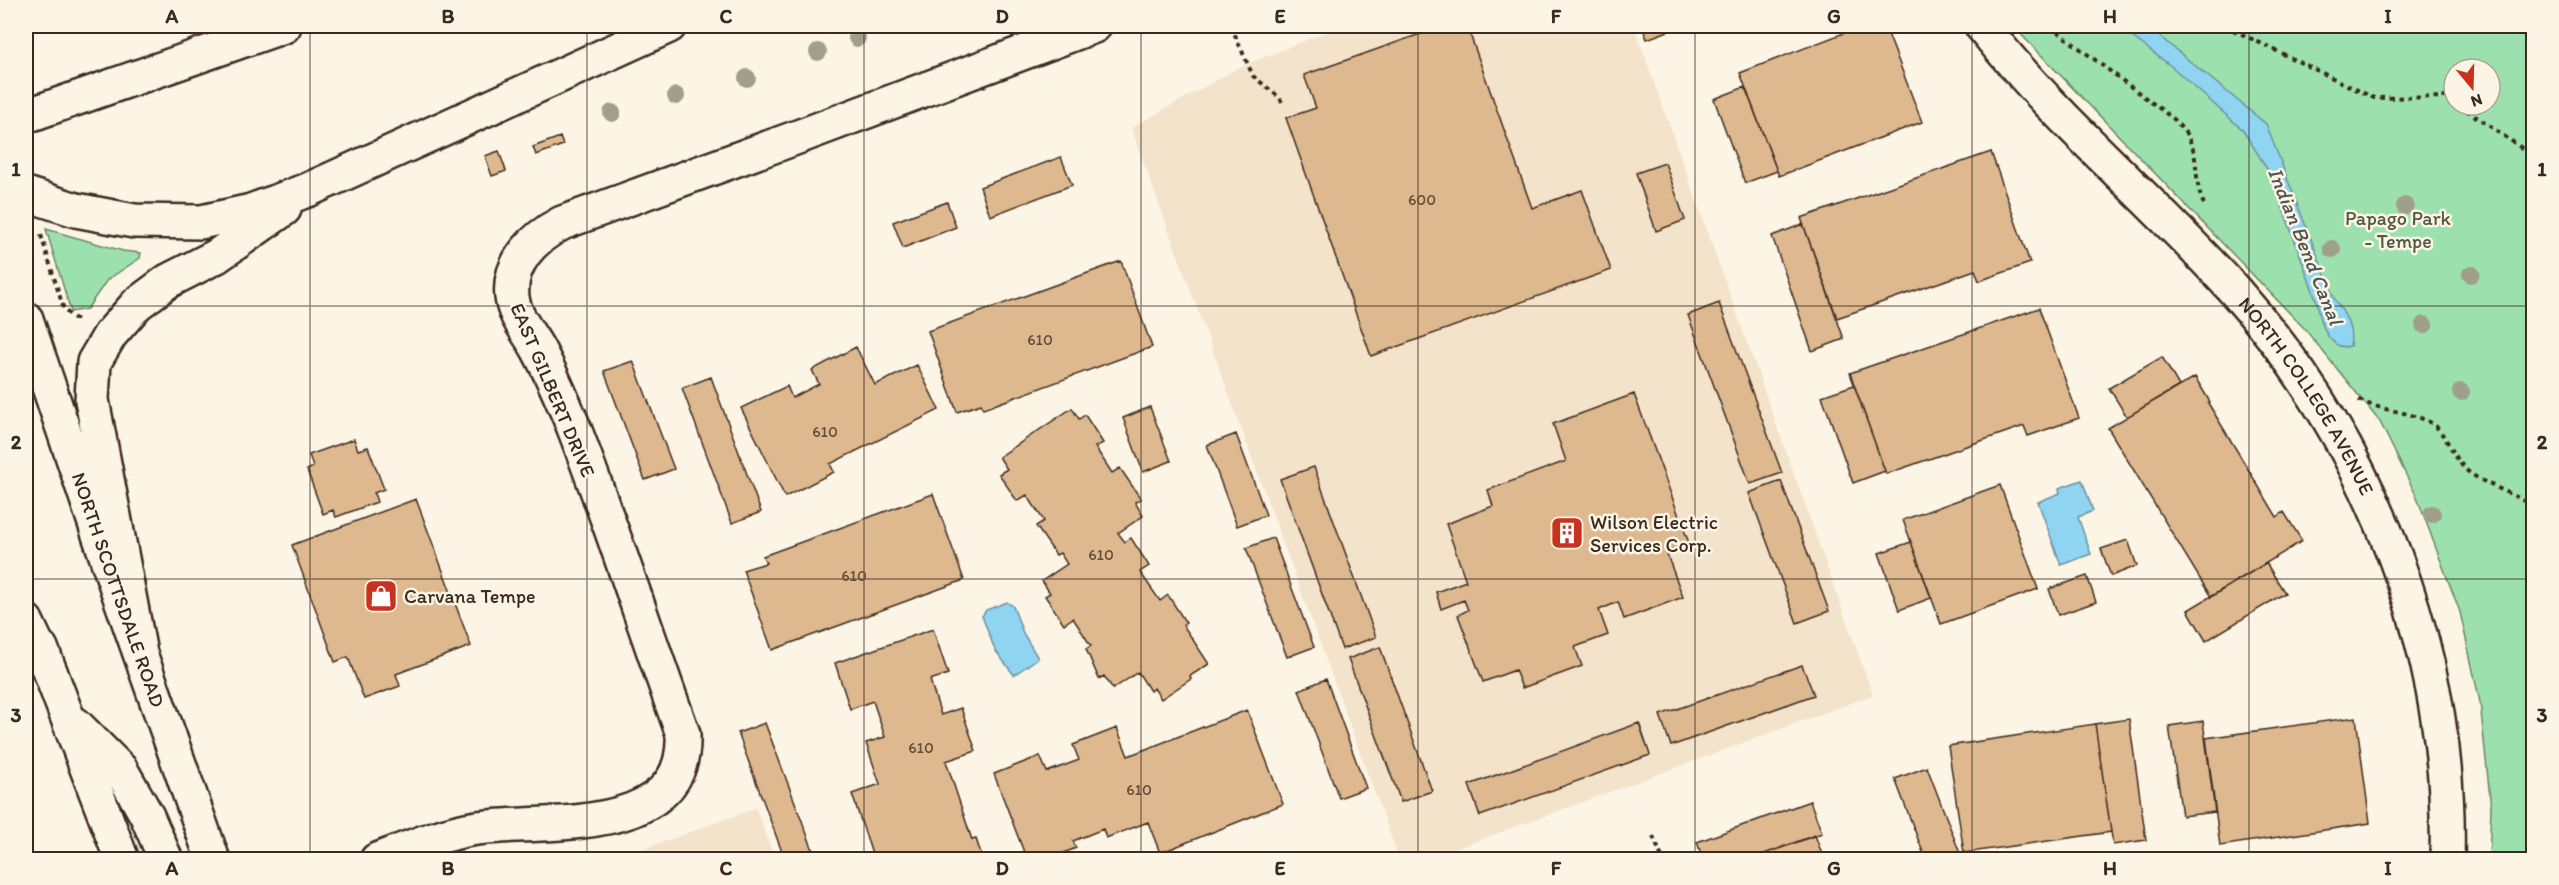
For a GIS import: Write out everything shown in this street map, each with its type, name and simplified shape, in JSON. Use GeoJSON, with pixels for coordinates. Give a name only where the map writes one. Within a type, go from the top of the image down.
{"type":"FeatureCollection","features":[{"type":"Feature","properties":{"kind":"main road"},"geometry":{"type":"LineString","coordinates":[[26,116],[284,26]]}},
{"type":"Feature","properties":{"kind":"main road"},"geometry":{"type":"LineString","coordinates":[[26,194],[76,210],[134,220],[201,222],[251,211],[310,189],[669,26]]}},
{"type":"Feature","properties":{"kind":"main road","name":"EAST GILBERT DRIVE"},"geometry":{"type":"LineString","coordinates":[[377,860],[475,828],[613,817],[653,800],[668,784],[680,764],[684,748],[683,734],[574,428],[551,374],[514,308],[512,286],[515,272],[530,244],[541,234],[562,223],[1094,26]]}},
{"type":"Feature","properties":{"kind":"main road","name":"NORTH COLLEGE AVENUE"},"geometry":{"type":"LineString","coordinates":[[1982,26],[2041,95],[2235,291],[2278,343],[2341,438],[2372,500],[2415,616],[2430,666],[2447,791],[2447,860]]}},
{"type":"Feature","properties":{"kind":"main road"},"geometry":{"type":"LineString","coordinates":[[138,648],[93,400],[94,362],[110,335],[136,304],[168,281],[217,256],[310,189]]}},
{"type":"Feature","properties":{"kind":"main road","name":"NORTH SCOTTSDALE ROAD"},"geometry":{"type":"LineString","coordinates":[[26,319],[213,860]]}},
{"type":"Feature","properties":{"kind":"main road"},"geometry":{"type":"LineString","coordinates":[[26,606],[122,860]]}},
{"type":"Feature","properties":{"kind":"main road"},"geometry":{"type":"LineString","coordinates":[[26,621],[51,674]]}},
{"type":"Feature","properties":{"kind":"main road"},"geometry":{"type":"LineString","coordinates":[[65,714],[121,770],[147,816],[166,860]]}},
{"type":"Feature","properties":{"kind":"path"},"geometry":{"type":"LineString","coordinates":[[1230,26],[1252,76],[1279,97],[1282,102]]}},
{"type":"Feature","properties":{"kind":"path"},"geometry":{"type":"LineString","coordinates":[[2050,26],[2175,120],[2189,139],[2196,163],[2196,183],[2203,203],[2210,212]]}},
{"type":"Feature","properties":{"kind":"path"},"geometry":{"type":"LineString","coordinates":[[2225,26],[2374,98],[2442,97]]}},
{"type":"Feature","properties":{"kind":"path"},"geometry":{"type":"LineString","coordinates":[[2476,117],[2526,152],[2534,147]]}},
{"type":"Feature","properties":{"kind":"path"},"geometry":{"type":"LineString","coordinates":[[39,231],[64,310],[80,322]]}},
{"type":"Feature","properties":{"kind":"path"},"geometry":{"type":"LineString","coordinates":[[2353,391],[2357,399],[2372,406],[2412,414],[2435,426],[2449,449],[2466,470],[2534,508]]}},
{"type":"Feature","properties":{"kind":"path"},"geometry":{"type":"LineString","coordinates":[[1653,836],[1663,860]]}},
{"type":"Feature","properties":{"kind":"shaded area"},"geometry":{"type":"Polygon","coordinates":[[[1340,26],[1634,26],[1873,695],[1428,859],[1399,859],[1131,128],[1238,68],[1340,26]]]}},
{"type":"Feature","properties":{"kind":"shaded area"},"geometry":{"type":"Polygon","coordinates":[[[756,808],[775,859],[616,859],[756,808]]]}},
{"type":"Feature","properties":{"kind":"green space","name":"Papago Park - Tempe"},"geometry":{"type":"Polygon","coordinates":[[[2013,26],[2533,26],[2533,859],[2489,859],[2491,808],[2480,702],[2460,612],[2416,495],[2380,422],[2304,328],[2013,26]]]}},
{"type":"Feature","properties":{"kind":"green space"},"geometry":{"type":"Polygon","coordinates":[[[46,229],[123,251],[141,253],[140,258],[107,280],[87,309],[71,312],[46,229]]]}},
{"type":"Feature","properties":{"kind":"water","name":"Indian Bend Canal"},"geometry":{"type":"Polygon","coordinates":[[[2118,26],[2147,26],[2266,124],[2334,298],[2347,320],[2351,333],[2350,346],[2336,345],[2323,327],[2318,305],[2271,175],[2243,130],[2172,67],[2118,26]]]}},
{"type":"Feature","properties":{"kind":"water"},"geometry":{"type":"Polygon","coordinates":[[[2082,480],[2093,511],[2078,517],[2091,554],[2061,565],[2038,502],[2060,493],[2059,488],[2082,480]]]}},
{"type":"Feature","properties":{"kind":"water"},"geometry":{"type":"Polygon","coordinates":[[[1007,602],[1013,606],[1023,633],[1038,658],[1014,675],[995,650],[982,616],[986,610],[1007,602]]]}},
{"type":"Feature","properties":{"kind":"building"},"geometry":{"type":"Polygon","coordinates":[[[1443,26],[1467,26],[1532,208],[1582,190],[1611,270],[1371,356],[1286,118],[1316,108],[1304,75],[1443,26]]]}},
{"type":"Feature","properties":{"kind":"building"},"geometry":{"type":"Polygon","coordinates":[[[1642,26],[1678,26],[1679,27],[1647,39],[1642,26]]]}},
{"type":"Feature","properties":{"kind":"building"},"geometry":{"type":"Polygon","coordinates":[[[1862,26],[1885,26],[1922,122],[1779,176],[1740,73],[1862,26]]]}},
{"type":"Feature","properties":{"kind":"building"},"geometry":{"type":"Polygon","coordinates":[[[1745,87],[1777,171],[1745,183],[1714,99],[1745,87]]]}},
{"type":"Feature","properties":{"kind":"building"},"geometry":{"type":"Polygon","coordinates":[[[560,137],[563,145],[536,155],[533,147],[560,137]]]}},
{"type":"Feature","properties":{"kind":"building"},"geometry":{"type":"Polygon","coordinates":[[[499,151],[506,171],[492,176],[485,156],[499,151]]]}},
{"type":"Feature","properties":{"kind":"building"},"geometry":{"type":"Polygon","coordinates":[[[1991,152],[2030,263],[1979,281],[1975,270],[1837,318],[1801,218],[1991,152]]]}},
{"type":"Feature","properties":{"kind":"building"},"geometry":{"type":"Polygon","coordinates":[[[1061,157],[1072,185],[990,216],[980,187],[1061,157]]]}},
{"type":"Feature","properties":{"kind":"building"},"geometry":{"type":"Polygon","coordinates":[[[1665,163],[1685,220],[1656,231],[1636,173],[1665,163]]]}},
{"type":"Feature","properties":{"kind":"building"},"geometry":{"type":"Polygon","coordinates":[[[947,202],[956,227],[903,248],[893,222],[947,202]]]}},
{"type":"Feature","properties":{"kind":"building"},"geometry":{"type":"Polygon","coordinates":[[[1803,224],[1844,339],[1812,351],[1772,236],[1803,224]]]}},
{"type":"Feature","properties":{"kind":"building"},"geometry":{"type":"Polygon","coordinates":[[[1121,261],[1152,347],[983,409],[981,404],[957,412],[928,331],[1121,261]]]}},
{"type":"Feature","properties":{"kind":"building"},"geometry":{"type":"Polygon","coordinates":[[[1719,303],[1782,473],[1750,484],[1688,315],[1719,303]]]}},
{"type":"Feature","properties":{"kind":"building"},"geometry":{"type":"Polygon","coordinates":[[[2039,308],[2079,418],[2028,436],[2024,426],[1886,474],[1850,373],[2039,308]]]}},
{"type":"Feature","properties":{"kind":"building"},"geometry":{"type":"Polygon","coordinates":[[[856,347],[875,385],[917,365],[939,410],[830,464],[834,472],[785,497],[741,408],[787,386],[792,398],[819,384],[812,370],[856,347]]]}},
{"type":"Feature","properties":{"kind":"building"},"geometry":{"type":"Polygon","coordinates":[[[2162,357],[2179,386],[2127,417],[2109,388],[2162,357]]]}},
{"type":"Feature","properties":{"kind":"building"},"geometry":{"type":"Polygon","coordinates":[[[633,361],[674,469],[645,480],[604,371],[633,361]]]}},
{"type":"Feature","properties":{"kind":"building"},"geometry":{"type":"Polygon","coordinates":[[[711,377],[761,512],[732,523],[682,388],[711,377]]]}},
{"type":"Feature","properties":{"kind":"building"},"geometry":{"type":"Polygon","coordinates":[[[2195,377],[2210,402],[2208,403],[2277,517],[2284,512],[2302,541],[2211,597],[2108,428],[2195,377]]]}},
{"type":"Feature","properties":{"kind":"building"},"geometry":{"type":"Polygon","coordinates":[[[1854,385],[1885,471],[1853,483],[1822,396],[1854,385]]]}},
{"type":"Feature","properties":{"kind":"building","name":"Wilson Electric Services Corp."},"geometry":{"type":"Polygon","coordinates":[[[1634,394],[1689,543],[1666,552],[1683,597],[1624,619],[1618,602],[1599,610],[1608,635],[1575,647],[1582,666],[1522,688],[1515,670],[1483,682],[1458,615],[1468,610],[1464,600],[1441,609],[1436,592],[1466,581],[1446,524],[1493,506],[1488,490],[1566,461],[1553,424],[1634,394]]]}},
{"type":"Feature","properties":{"kind":"building"},"geometry":{"type":"Polygon","coordinates":[[[1150,407],[1171,461],[1143,472],[1123,418],[1150,407]]]}},
{"type":"Feature","properties":{"kind":"building"},"geometry":{"type":"Polygon","coordinates":[[[1072,408],[1079,419],[1085,415],[1103,443],[1095,447],[1112,473],[1120,468],[1141,499],[1135,502],[1143,516],[1118,533],[1125,542],[1131,538],[1149,566],[1140,572],[1160,601],[1168,595],[1186,623],[1183,625],[1209,664],[1161,699],[1154,688],[1150,691],[1138,672],[1113,689],[1104,676],[1099,679],[1086,649],[1091,646],[1073,618],[1064,624],[1045,596],[1050,593],[1042,581],[1067,564],[1060,553],[1056,555],[1036,526],[1044,521],[1027,495],[1017,501],[999,474],[1007,469],[999,457],[1072,408]]]}},
{"type":"Feature","properties":{"kind":"building"},"geometry":{"type":"Polygon","coordinates":[[[1236,434],[1266,515],[1237,526],[1207,445],[1236,434]]]}},
{"type":"Feature","properties":{"kind":"building"},"geometry":{"type":"Polygon","coordinates":[[[354,439],[358,450],[368,447],[384,489],[374,493],[377,502],[336,517],[333,510],[323,514],[307,470],[313,467],[309,455],[354,439]]]}},
{"type":"Feature","properties":{"kind":"building"},"geometry":{"type":"Polygon","coordinates":[[[1314,467],[1376,637],[1342,649],[1280,479],[1314,467]]]}},
{"type":"Feature","properties":{"kind":"building"},"geometry":{"type":"Polygon","coordinates":[[[1781,481],[1829,611],[1797,623],[1749,493],[1781,481]]]}},
{"type":"Feature","properties":{"kind":"building"},"geometry":{"type":"Polygon","coordinates":[[[2000,485],[2038,589],[1941,624],[1903,520],[2000,485]]]}},
{"type":"Feature","properties":{"kind":"building"},"geometry":{"type":"Polygon","coordinates":[[[933,494],[964,580],[772,650],[743,570],[766,563],[763,556],[933,494]]]}},
{"type":"Feature","properties":{"kind":"building","name":"Carvana Tempe"},"geometry":{"type":"Polygon","coordinates":[[[416,499],[471,646],[396,674],[400,686],[364,699],[348,657],[335,662],[292,545],[416,499]]]}},
{"type":"Feature","properties":{"kind":"building"},"geometry":{"type":"Polygon","coordinates":[[[1273,538],[1314,647],[1287,657],[1246,548],[1273,538]]]}},
{"type":"Feature","properties":{"kind":"building"},"geometry":{"type":"Polygon","coordinates":[[[2128,540],[2137,566],[2111,576],[2101,549],[2128,540]]]}},
{"type":"Feature","properties":{"kind":"building"},"geometry":{"type":"Polygon","coordinates":[[[1911,542],[1931,598],[1899,610],[1879,553],[1911,542]]]}},
{"type":"Feature","properties":{"kind":"building"},"geometry":{"type":"Polygon","coordinates":[[[2266,563],[2285,593],[2206,641],[2188,610],[2266,563]]]}},
{"type":"Feature","properties":{"kind":"building"},"geometry":{"type":"Polygon","coordinates":[[[2087,576],[2096,602],[2058,615],[2049,589],[2087,576]]]}},
{"type":"Feature","properties":{"kind":"building"},"geometry":{"type":"Polygon","coordinates":[[[933,629],[948,674],[930,680],[941,715],[961,708],[976,751],[946,761],[972,840],[976,839],[983,860],[874,860],[852,794],[880,784],[866,743],[885,737],[873,701],[850,709],[835,663],[933,629]]]}},
{"type":"Feature","properties":{"kind":"building"},"geometry":{"type":"Polygon","coordinates":[[[1380,647],[1432,791],[1401,802],[1348,659],[1380,647]]]}},
{"type":"Feature","properties":{"kind":"building"},"geometry":{"type":"Polygon","coordinates":[[[1802,665],[1814,695],[1671,746],[1660,715],[1802,665]]]}},
{"type":"Feature","properties":{"kind":"building"},"geometry":{"type":"Polygon","coordinates":[[[1326,679],[1366,788],[1339,798],[1299,690],[1326,679]]]}},
{"type":"Feature","properties":{"kind":"building"},"geometry":{"type":"Polygon","coordinates":[[[1247,710],[1283,804],[1160,853],[1148,822],[1106,838],[1103,829],[1073,841],[1076,848],[1046,860],[1027,860],[994,774],[1040,756],[1047,772],[1079,760],[1073,745],[1117,728],[1128,756],[1247,710]]]}},
{"type":"Feature","properties":{"kind":"building"},"geometry":{"type":"Polygon","coordinates":[[[2356,717],[2370,823],[2220,846],[2206,738],[2356,717]]]}},
{"type":"Feature","properties":{"kind":"building"},"geometry":{"type":"Polygon","coordinates":[[[2129,719],[2146,840],[2113,845],[2095,724],[2129,719]]]}},
{"type":"Feature","properties":{"kind":"building"},"geometry":{"type":"Polygon","coordinates":[[[2203,721],[2215,812],[2182,816],[2169,726],[2203,721]]]}},
{"type":"Feature","properties":{"kind":"building"},"geometry":{"type":"Polygon","coordinates":[[[765,723],[816,858],[811,860],[785,860],[738,733],[765,723]]]}},
{"type":"Feature","properties":{"kind":"building"},"geometry":{"type":"Polygon","coordinates":[[[1639,723],[1650,755],[1480,816],[1469,785],[1639,723]]]}},
{"type":"Feature","properties":{"kind":"building"},"geometry":{"type":"Polygon","coordinates":[[[2095,724],[2111,832],[1964,853],[1948,746],[2095,724]]]}},
{"type":"Feature","properties":{"kind":"building"},"geometry":{"type":"Polygon","coordinates":[[[1927,767],[1961,856],[1951,860],[1926,860],[1895,779],[1927,767]]]}},
{"type":"Feature","properties":{"kind":"building"},"geometry":{"type":"Polygon","coordinates":[[[1810,801],[1822,833],[1748,860],[1703,860],[1697,842],[1810,801]]]}},
{"type":"Feature","properties":{"kind":"building"},"geometry":{"type":"Polygon","coordinates":[[[1815,835],[1824,860],[1748,860],[1815,835]]]}},
{"type":"Feature","properties":{"kind":"place","name":"Wilson Electric Services Corp."},"geometry":{"type":"Point","coordinates":[1567,533]}},
{"type":"Feature","properties":{"kind":"place","name":"Carvana Tempe"},"geometry":{"type":"Point","coordinates":[381,596]}}]}
